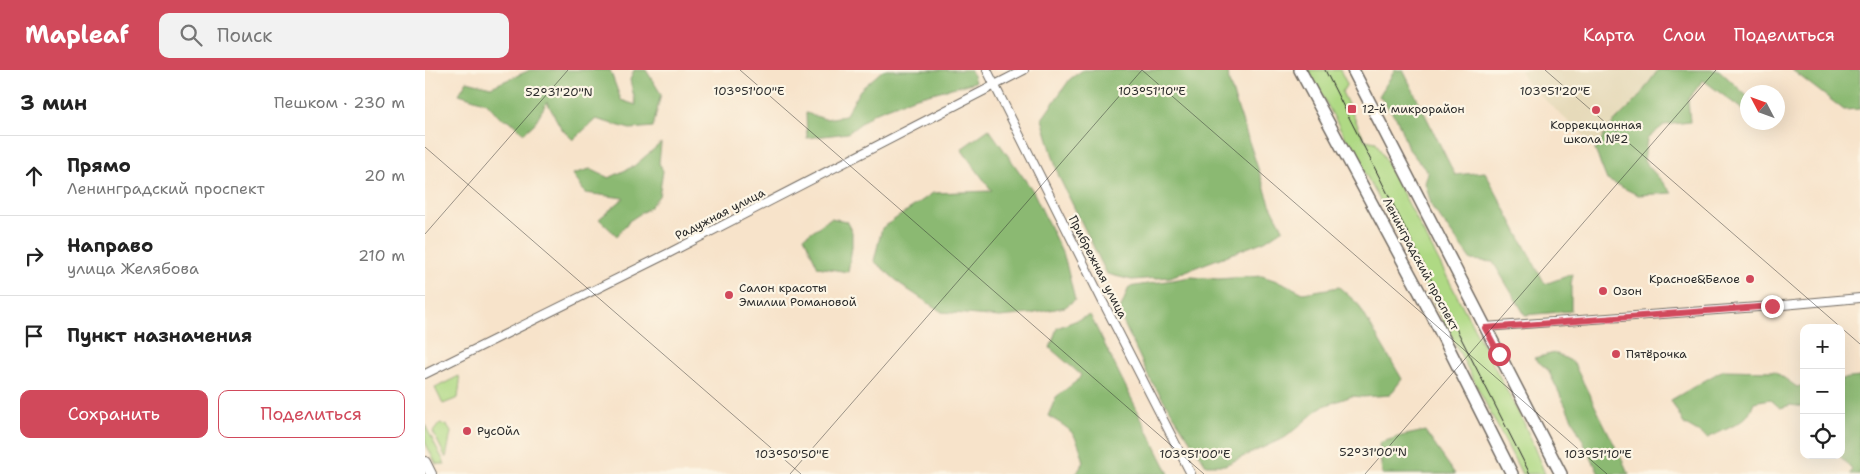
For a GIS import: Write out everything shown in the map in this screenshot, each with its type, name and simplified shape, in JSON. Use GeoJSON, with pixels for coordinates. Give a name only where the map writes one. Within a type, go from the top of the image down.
{"type":"FeatureCollection","features":[{"type":"Feature","properties":{"kind":"main road","name":"Ленинградский проспект"},"geometry":{"type":"LineString","coordinates":[[1300,70],[1446,340],[1512,474]]}},
{"type":"Feature","properties":{"kind":"main road"},"geometry":{"type":"LineString","coordinates":[[1353,70],[1561,474]]}},
{"type":"Feature","properties":{"kind":"street","name":"Прибрежная улица"},"geometry":{"type":"LineString","coordinates":[[987,70],[993,86],[1191,474]]}},
{"type":"Feature","properties":{"kind":"street","name":"Радужная улица"},"geometry":{"type":"LineString","coordinates":[[425,374],[669,252],[1024,70]]}},
{"type":"Feature","properties":{"kind":"street"},"geometry":{"type":"LineString","coordinates":[[1485,328],[1860,298]]}},
{"type":"Feature","properties":{"kind":"street"},"geometry":{"type":"LineString","coordinates":[[425,462],[431,474]]}},
{"type":"Feature","properties":{"kind":"shaded area","name":"Коррекционная школа №2"},"geometry":{"type":"Polygon","coordinates":[[[1520,70],[1670,70],[1612,137],[1591,143],[1526,82],[1520,70]]]}},
{"type":"Feature","properties":{"kind":"green space"},"geometry":{"type":"Polygon","coordinates":[[[530,70],[610,70],[621,100],[636,105],[630,80],[634,70],[646,70],[661,94],[653,127],[630,129],[596,119],[573,140],[561,128],[547,102],[534,124],[524,133],[509,120],[500,118],[487,103],[459,94],[467,81],[491,87],[530,70]]]}},
{"type":"Feature","properties":{"kind":"green space"},"geometry":{"type":"Polygon","coordinates":[[[883,70],[971,70],[975,82],[913,98],[874,113],[848,133],[807,138],[806,113],[825,119],[845,116],[860,90],[883,70]]]}},
{"type":"Feature","properties":{"kind":"green space"},"geometry":{"type":"Polygon","coordinates":[[[1083,70],[1228,70],[1229,82],[1270,204],[1283,229],[1265,241],[1170,277],[1132,280],[1107,274],[1059,177],[1042,119],[1070,79],[1083,70]]]}},
{"type":"Feature","properties":{"kind":"green space"},"geometry":{"type":"Polygon","coordinates":[[[1308,70],[1340,70],[1347,84],[1342,92],[1365,140],[1376,142],[1524,423],[1545,474],[1522,474],[1399,235],[1308,70]]]}},
{"type":"Feature","properties":{"kind":"green space"},"geometry":{"type":"Polygon","coordinates":[[[1395,70],[1403,70],[1455,175],[1485,172],[1545,284],[1573,274],[1571,311],[1525,315],[1493,262],[1471,260],[1432,207],[1425,183],[1428,173],[1408,148],[1397,119],[1379,96],[1395,70]]]}},
{"type":"Feature","properties":{"kind":"green space"},"geometry":{"type":"Polygon","coordinates":[[[1658,70],[1719,70],[1740,90],[1740,108],[1703,80],[1688,100],[1690,122],[1664,125],[1647,139],[1644,161],[1672,193],[1638,195],[1607,180],[1595,150],[1609,127],[1638,98],[1658,70]]]}},
{"type":"Feature","properties":{"kind":"green space"},"geometry":{"type":"Polygon","coordinates":[[[1792,70],[1860,70],[1860,109],[1844,110],[1792,70]]]}},
{"type":"Feature","properties":{"kind":"green space"},"geometry":{"type":"Polygon","coordinates":[[[989,129],[1033,191],[1065,259],[1075,300],[1065,307],[1030,314],[1000,317],[942,312],[904,287],[874,261],[882,228],[933,193],[992,191],[961,149],[989,129]]]}},
{"type":"Feature","properties":{"kind":"green space"},"geometry":{"type":"Polygon","coordinates":[[[661,143],[659,163],[663,171],[659,196],[649,208],[629,221],[617,236],[599,219],[624,198],[585,193],[573,174],[590,169],[609,178],[634,166],[661,143]]]}},
{"type":"Feature","properties":{"kind":"green space"},"geometry":{"type":"Polygon","coordinates":[[[831,218],[846,221],[852,232],[848,272],[818,267],[804,237],[831,218]]]}},
{"type":"Feature","properties":{"kind":"green space"},"geometry":{"type":"Polygon","coordinates":[[[1262,276],[1283,283],[1303,293],[1339,287],[1358,304],[1402,379],[1390,395],[1352,396],[1321,407],[1286,437],[1225,465],[1206,465],[1150,379],[1119,313],[1129,287],[1191,277],[1218,279],[1262,276]]]}},
{"type":"Feature","properties":{"kind":"green space"},"geometry":{"type":"Polygon","coordinates":[[[1090,315],[1169,474],[1076,474],[1084,462],[1079,445],[1069,430],[1048,416],[1056,397],[1078,380],[1081,375],[1050,348],[1057,328],[1090,315]]]}},
{"type":"Feature","properties":{"kind":"green space"},"geometry":{"type":"Polygon","coordinates":[[[1555,353],[1573,362],[1629,474],[1599,474],[1548,370],[1534,358],[1555,353]]]}},
{"type":"Feature","properties":{"kind":"green space"},"geometry":{"type":"Polygon","coordinates":[[[1723,370],[1774,371],[1797,387],[1800,386],[1800,406],[1791,405],[1780,408],[1770,399],[1754,402],[1744,419],[1708,438],[1684,424],[1671,400],[1723,370]]]}},
{"type":"Feature","properties":{"kind":"green space"},"geometry":{"type":"Polygon","coordinates":[[[459,376],[458,398],[443,404],[435,388],[459,376]]]}},
{"type":"Feature","properties":{"kind":"green space"},"geometry":{"type":"Polygon","coordinates":[[[1860,377],[1860,474],[1850,474],[1852,470],[1842,459],[1845,459],[1845,379],[1860,377]]]}},
{"type":"Feature","properties":{"kind":"green space"},"geometry":{"type":"Polygon","coordinates":[[[440,423],[447,426],[451,432],[446,458],[433,432],[440,423]]]}},
{"type":"Feature","properties":{"kind":"green space"},"geometry":{"type":"Polygon","coordinates":[[[425,425],[445,464],[436,464],[425,442],[425,425]]]}},
{"type":"Feature","properties":{"kind":"green space"},"geometry":{"type":"Polygon","coordinates":[[[1425,431],[1455,474],[1382,474],[1379,443],[1425,431]]]}},
{"type":"Feature","properties":{"kind":"tram line"},"geometry":{"type":"LineString","coordinates":[[1325,70],[1530,474]]}},
{"type":"Feature","properties":{"kind":"place","name":"12-й микрорайон"},"geometry":{"type":"Point","coordinates":[1352,109]}},
{"type":"Feature","properties":{"kind":"place","name":"Коррекционная школа №2"},"geometry":{"type":"Point","coordinates":[1596,110]}},
{"type":"Feature","properties":{"kind":"place","name":"Красное&Белое"},"geometry":{"type":"Point","coordinates":[1750,279]}},
{"type":"Feature","properties":{"kind":"place","name":"Озон"},"geometry":{"type":"Point","coordinates":[1603,291]}},
{"type":"Feature","properties":{"kind":"place","name":"Салон красоты Эмилии Романовой"},"geometry":{"type":"Point","coordinates":[729,295]}},
{"type":"Feature","properties":{"kind":"place","name":"Пятёрочка"},"geometry":{"type":"Point","coordinates":[1616,354]}},
{"type":"Feature","properties":{"kind":"place","name":"РусОйл"},"geometry":{"type":"Point","coordinates":[467,431]}},
{"type":"Feature","properties":{"kind":"route"},"geometry":{"type":"LineString","coordinates":[[1499,354],[1485,328],[1772,306]]}}]}
